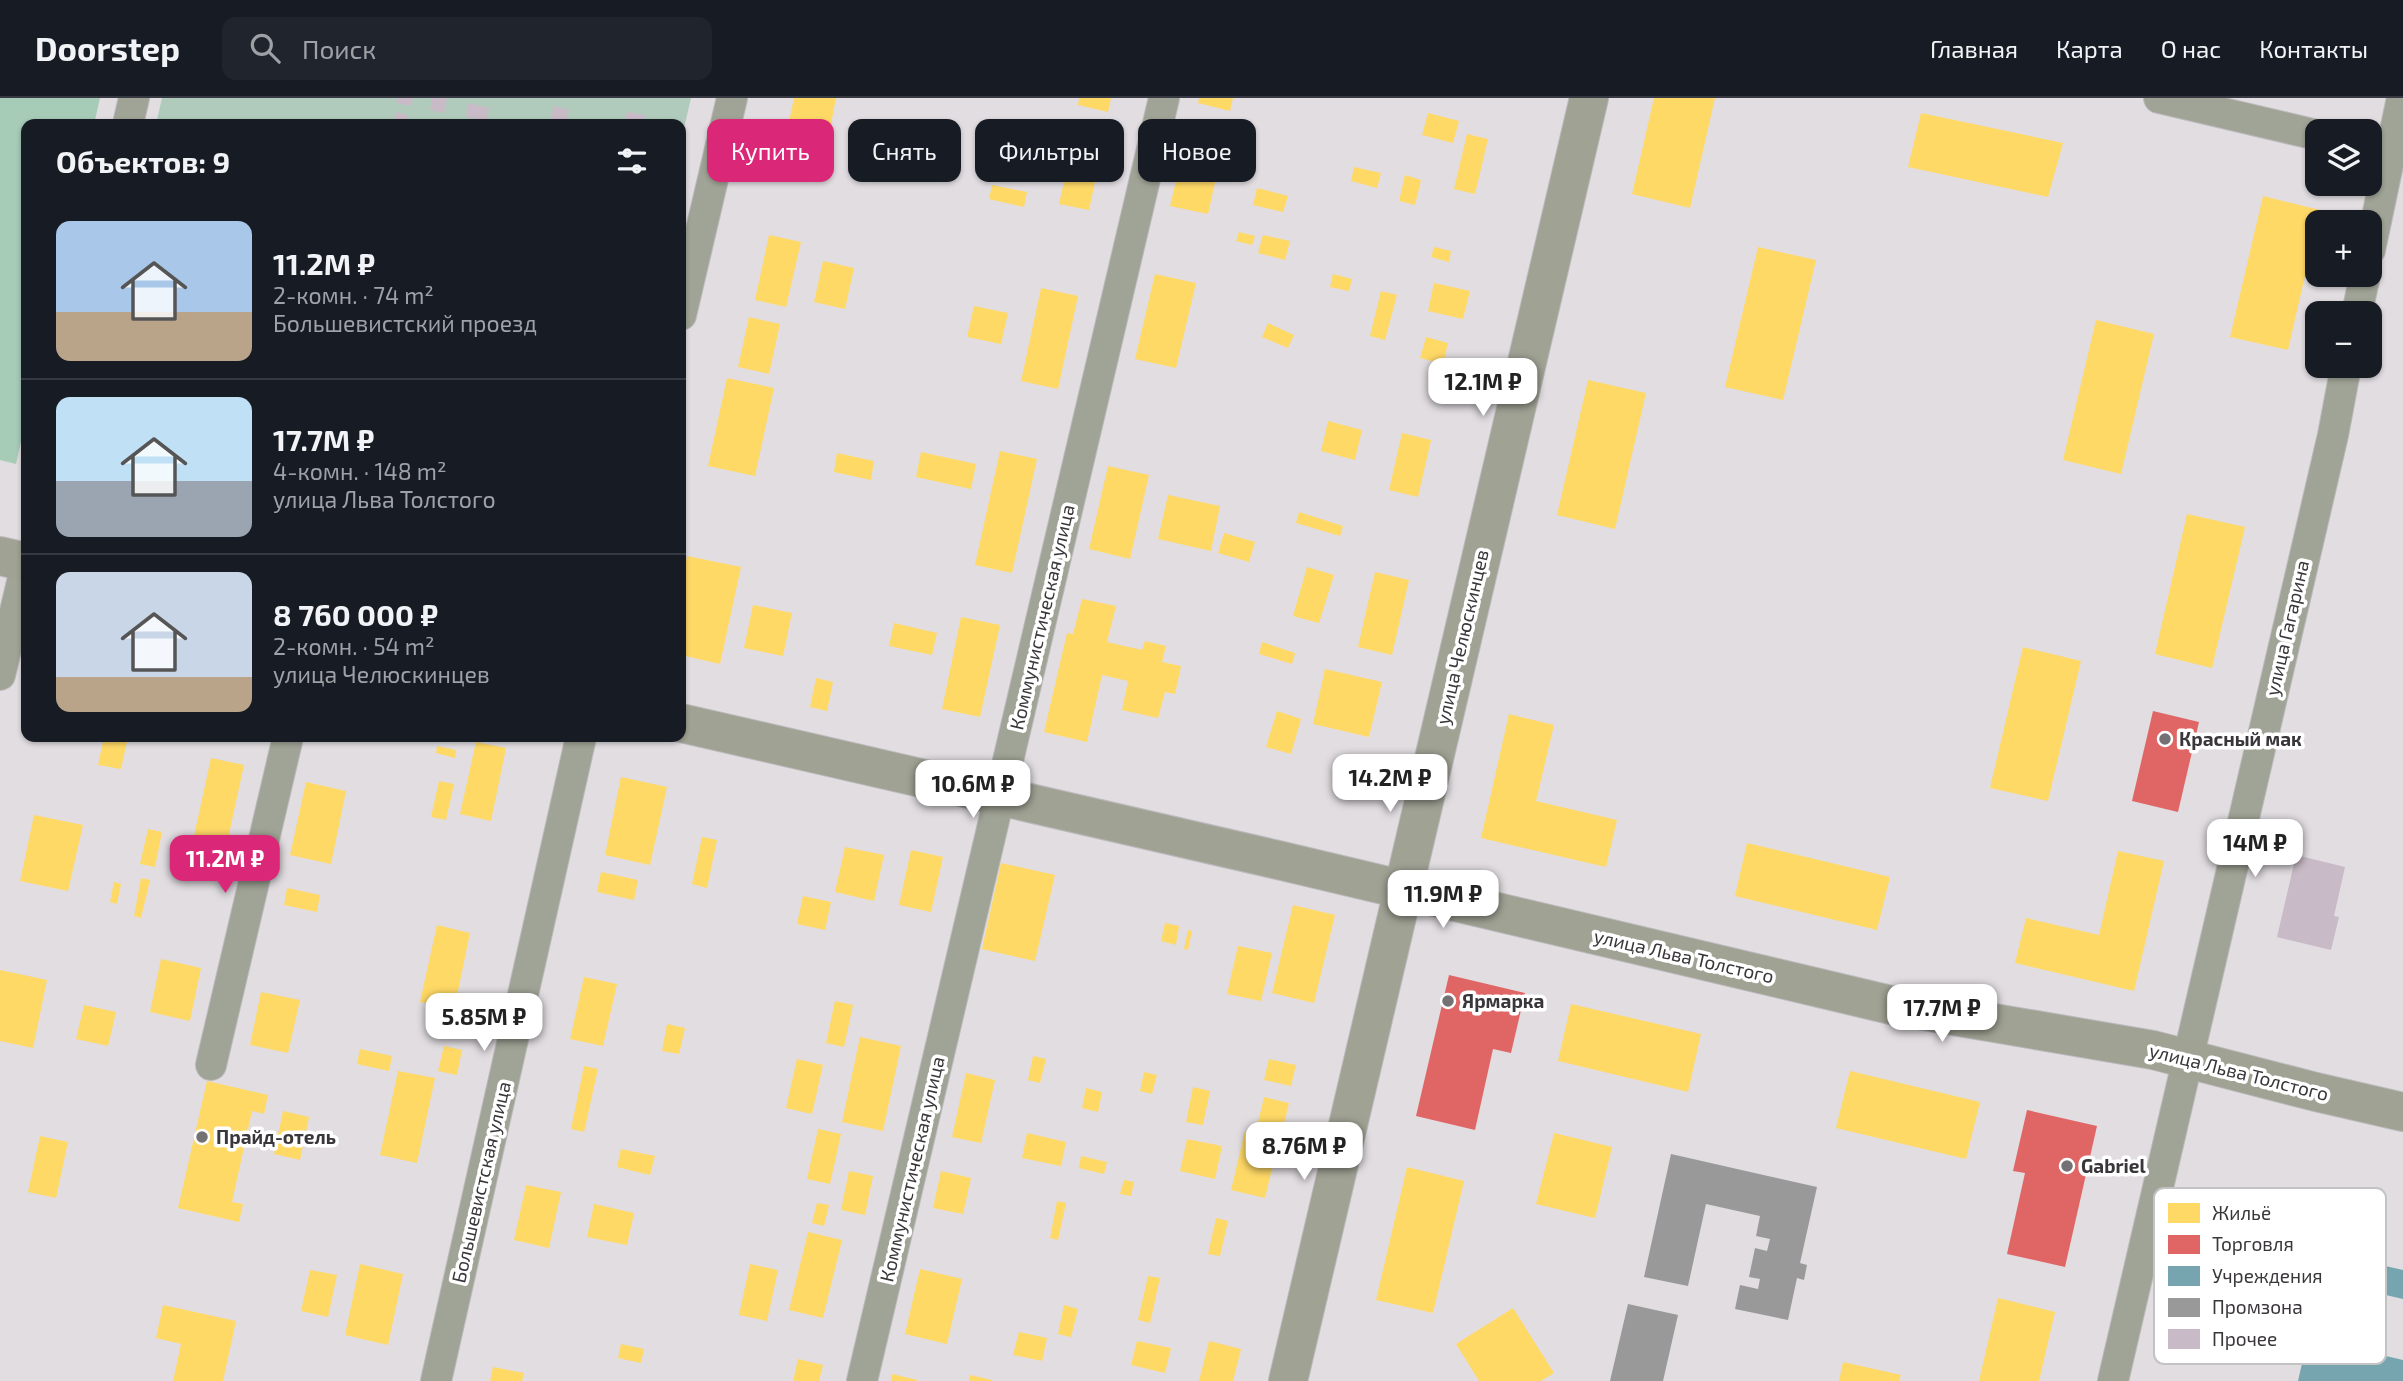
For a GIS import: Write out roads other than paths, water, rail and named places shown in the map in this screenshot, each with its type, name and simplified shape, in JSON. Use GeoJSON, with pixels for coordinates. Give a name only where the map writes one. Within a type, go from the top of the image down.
{"type":"FeatureCollection","features":[{"type":"Feature","properties":{"kind":"street"},"geometry":{"type":"LineString","coordinates":[[129,119],[134,98]]}},
{"type":"Feature","properties":{"kind":"street"},"geometry":{"type":"LineString","coordinates":[[686,294],[732,98]]}},
{"type":"Feature","properties":{"kind":"street","name":"Коммунистическая улица"},"geometry":{"type":"LineString","coordinates":[[862,1381],[1164,98]]}},
{"type":"Feature","properties":{"kind":"street","name":"улица Челюскинцев"},"geometry":{"type":"LineString","coordinates":[[1288,1381],[1589,98]]}},
{"type":"Feature","properties":{"kind":"street"},"geometry":{"type":"LineString","coordinates":[[2159,98],[2305,132]]}},
{"type":"Feature","properties":{"kind":"street"},"geometry":{"type":"LineString","coordinates":[[2377,210],[2387,151],[2402,98]]}},
{"type":"Feature","properties":{"kind":"street","name":"улица Гагарина"},"geometry":{"type":"LineString","coordinates":[[2158,1188],[2333,435],[2344,378]]}},
{"type":"Feature","properties":{"kind":"street"},"geometry":{"type":"LineString","coordinates":[[0,555],[21,561]]}},
{"type":"Feature","properties":{"kind":"street"},"geometry":{"type":"LineString","coordinates":[[0,675],[21,585]]}},
{"type":"Feature","properties":{"kind":"street","name":"улица Льва Толстого"},"geometry":{"type":"LineString","coordinates":[[686,724],[1895,1006],[2153,1050],[2403,1112]]}},
{"type":"Feature","properties":{"kind":"street"},"geometry":{"type":"LineString","coordinates":[[211,1065],[287,742]]}},
{"type":"Feature","properties":{"kind":"street","name":"Большевистская улица"},"geometry":{"type":"LineString","coordinates":[[436,1381],[580,742]]}},
{"type":"Feature","properties":{"kind":"street","name":"улица Гагарина"},"geometry":{"type":"LineString","coordinates":[[2113,1381],[2154,1205]]}},
{"type":"Feature","properties":{"kind":"place","name":"Красный мак"},"geometry":{"type":"Point","coordinates":[2165,739]}},
{"type":"Feature","properties":{"kind":"place","name":"Ярмарка"},"geometry":{"type":"Point","coordinates":[1448,1001]}},
{"type":"Feature","properties":{"kind":"place","name":"Прайд-отель"},"geometry":{"type":"Point","coordinates":[202,1137]}},
{"type":"Feature","properties":{"kind":"place","name":"Gabriel"},"geometry":{"type":"Point","coordinates":[2067,1166]}}]}
